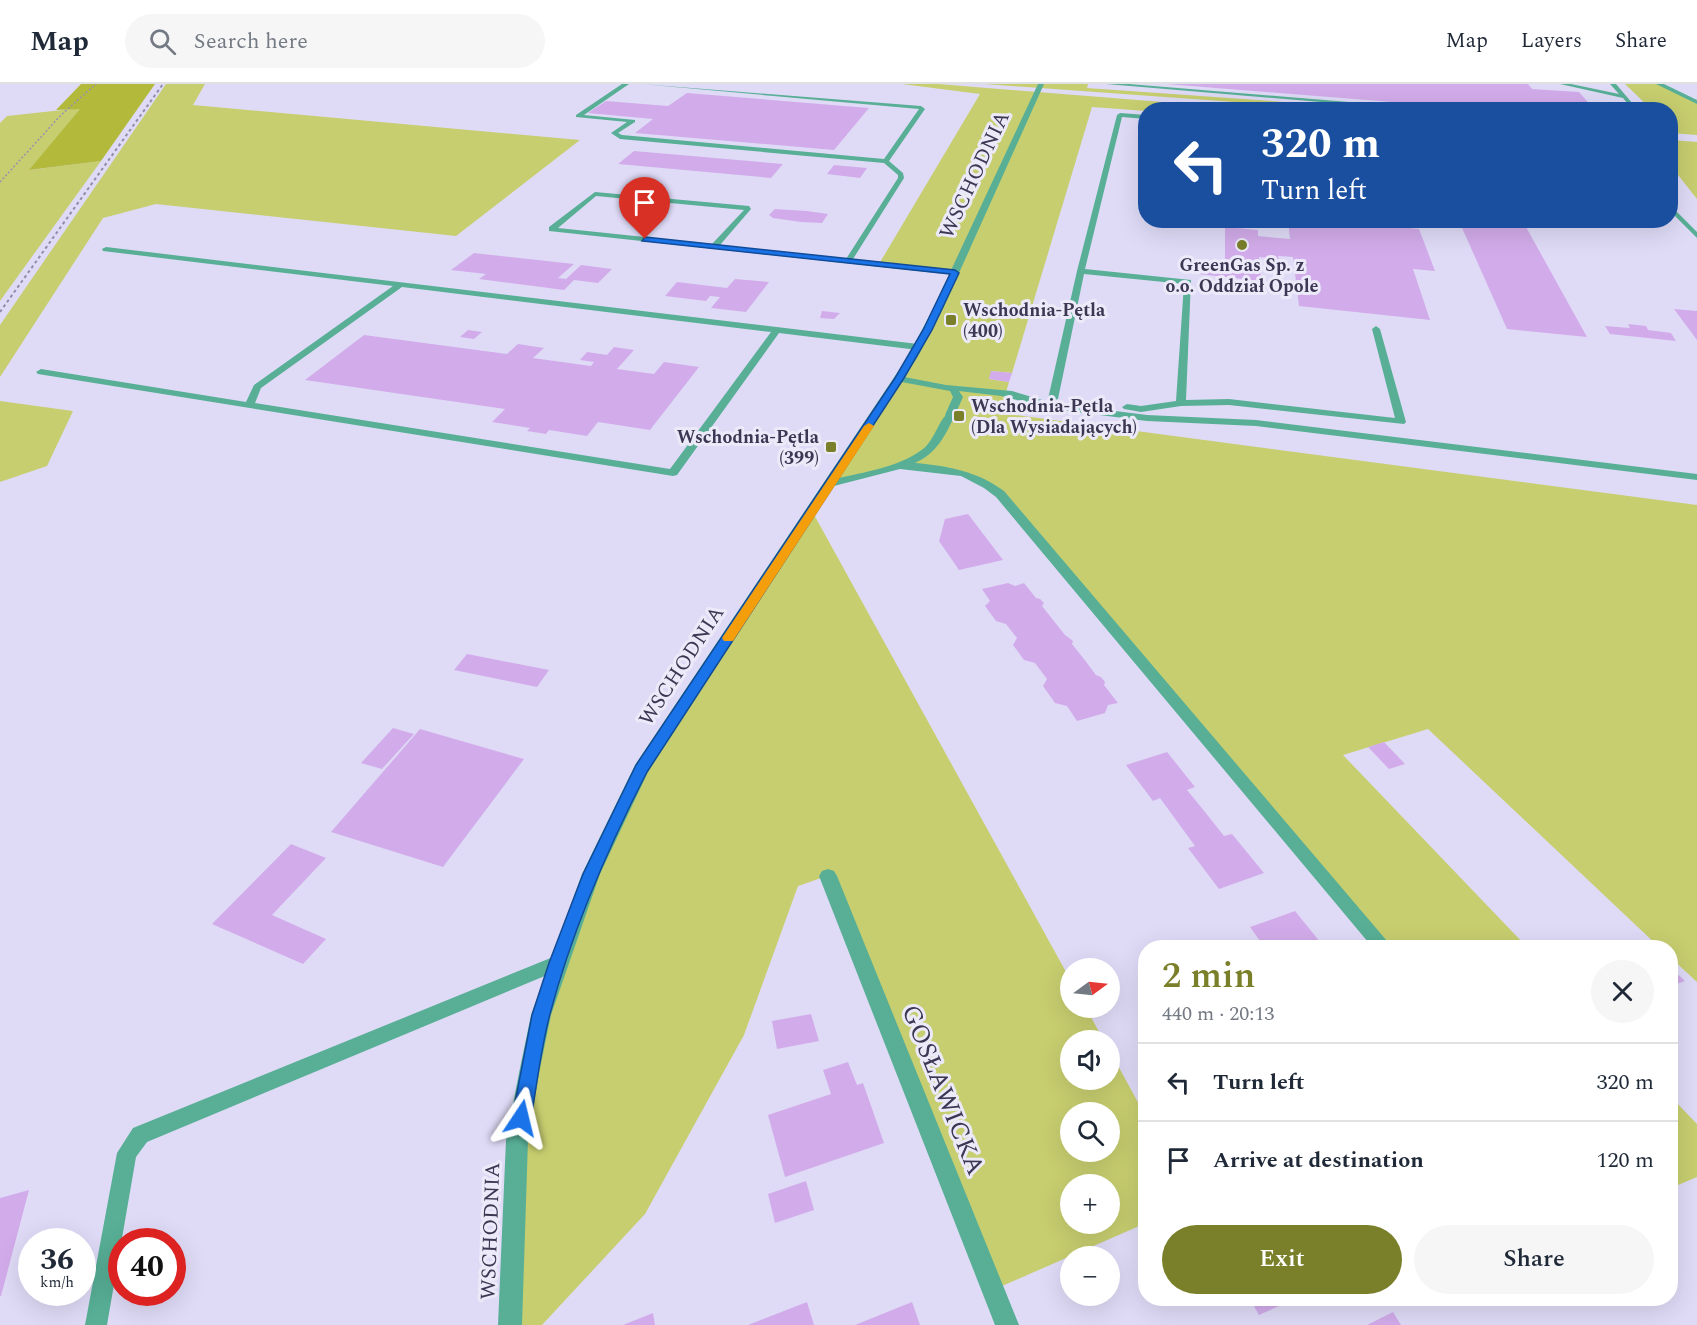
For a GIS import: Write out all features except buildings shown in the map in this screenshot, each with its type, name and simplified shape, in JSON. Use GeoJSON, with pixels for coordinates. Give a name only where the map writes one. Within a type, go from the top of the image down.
{"type":"FeatureCollection","features":[{"type":"Feature","properties":{"kind":"street","name":"WSCHODNIA"},"geometry":{"type":"LineString","coordinates":[[510,1325],[518,1140],[541,1015],[591,874],[641,769],[918,347],[955,273],[1041,84]]}},
{"type":"Feature","properties":{"kind":"street"},"geometry":{"type":"LineString","coordinates":[[1659,84],[1697,102]]}},
{"type":"Feature","properties":{"kind":"street"},"geometry":{"type":"LineString","coordinates":[[830,483],[898,465],[923,454],[935,444],[950,416]]}},
{"type":"Feature","properties":{"kind":"street"},"geometry":{"type":"LineString","coordinates":[[898,465],[968,473],[985,481],[1000,494],[1377,940]]}},
{"type":"Feature","properties":{"kind":"street","name":"GOSŁAWICKA"},"geometry":{"type":"LineString","coordinates":[[828,876],[1007,1325]]}},
{"type":"Feature","properties":{"kind":"lane"},"geometry":{"type":"LineString","coordinates":[[626,84],[578,116],[633,121],[614,134],[620,137],[886,161],[898,170],[901,178],[848,261]]}},
{"type":"Feature","properties":{"kind":"lane"},"geometry":{"type":"LineString","coordinates":[[644,84],[919,107],[922,109],[886,161]]}},
{"type":"Feature","properties":{"kind":"lane"},"geometry":{"type":"LineString","coordinates":[[1109,84],[1341,102]]}},
{"type":"Feature","properties":{"kind":"lane"},"geometry":{"type":"LineString","coordinates":[[1563,84],[1625,97]]}},
{"type":"Feature","properties":{"kind":"lane"},"geometry":{"type":"LineString","coordinates":[[1613,84],[1629,102]]}},
{"type":"Feature","properties":{"kind":"lane"},"geometry":{"type":"LineString","coordinates":[[1053,399],[1081,271],[1120,115],[1138,116]]}},
{"type":"Feature","properties":{"kind":"lane"},"geometry":{"type":"LineString","coordinates":[[714,247],[748,207],[595,194],[552,229],[703,245],[714,247],[955,273]]}},
{"type":"Feature","properties":{"kind":"lane"},"geometry":{"type":"LineString","coordinates":[[1678,216],[1697,236]]}},
{"type":"Feature","properties":{"kind":"lane"},"geometry":{"type":"LineString","coordinates":[[106,249],[918,347]]}},
{"type":"Feature","properties":{"kind":"lane"},"geometry":{"type":"LineString","coordinates":[[1081,271],[1188,282],[1181,403]]}},
{"type":"Feature","properties":{"kind":"lane"},"geometry":{"type":"LineString","coordinates":[[249,405],[257,387],[400,284]]}},
{"type":"Feature","properties":{"kind":"lane"},"geometry":{"type":"LineString","coordinates":[[899,378],[949,387],[1141,409],[1181,403],[1229,402],[1401,422],[1376,328]]}},
{"type":"Feature","properties":{"kind":"lane"},"geometry":{"type":"LineString","coordinates":[[41,372],[673,473],[777,330]]}},
{"type":"Feature","properties":{"kind":"lane"},"geometry":{"type":"LineString","coordinates":[[949,387],[958,395],[950,416]]}},
{"type":"Feature","properties":{"kind":"lane"},"geometry":{"type":"LineString","coordinates":[[1005,394],[1052,406],[1147,418],[1256,423],[1697,477]]}},
{"type":"Feature","properties":{"kind":"lane"},"geometry":{"type":"LineString","coordinates":[[96,1325],[128,1153],[140,1135],[558,963]]}},
{"type":"Feature","properties":{"kind":"path"},"geometry":{"type":"LineString","coordinates":[[0,182],[52,127],[58,116],[82,99],[96,84]]}},
{"type":"Feature","properties":{"kind":"green space"},"geometry":{"type":"Polygon","coordinates":[[[166,84],[205,84],[193,105],[580,140],[456,236],[156,204],[103,218],[0,377],[0,325],[166,84]]]}},
{"type":"Feature","properties":{"kind":"green space"},"geometry":{"type":"Polygon","coordinates":[[[902,84],[938,84],[1163,102],[1138,102],[1138,110],[1092,107],[1012,373],[992,371],[989,379],[1009,382],[1000,413],[1697,505],[1697,982],[1678,964],[1678,940],[1652,940],[1428,729],[1343,755],[1520,940],[1377,940],[1000,494],[968,473],[899,465],[830,483],[868,428],[954,273],[879,264],[980,94],[902,84]]]}},
{"type":"Feature","properties":{"kind":"green space"},"geometry":{"type":"Polygon","coordinates":[[[984,84],[1088,84],[1087,88],[1285,102],[1235,102],[984,84]]]}},
{"type":"Feature","properties":{"kind":"green space"},"geometry":{"type":"Polygon","coordinates":[[[1625,84],[1659,84],[1697,102],[1697,135],[1678,134],[1678,102],[1644,102],[1625,84]]]}},
{"type":"Feature","properties":{"kind":"green space"},"geometry":{"type":"Polygon","coordinates":[[[81,108],[30,170],[101,161],[0,301],[0,123],[7,116],[81,108]]]}},
{"type":"Feature","properties":{"kind":"green space"},"geometry":{"type":"Polygon","coordinates":[[[1678,141],[1697,142],[1697,199],[1678,175],[1678,141]]]}},
{"type":"Feature","properties":{"kind":"green space"},"geometry":{"type":"Polygon","coordinates":[[[0,401],[73,411],[47,466],[0,482],[0,401]]]}},
{"type":"Feature","properties":{"kind":"green space"},"geometry":{"type":"Polygon","coordinates":[[[812,511],[1060,961],[1060,1018],[1091,1018],[1098,1030],[1060,1030],[1060,1090],[1120,1090],[1120,1069],[1138,1102],[1138,1227],[1093,1246],[1060,1246],[1060,1261],[993,1290],[827,876],[798,886],[744,1035],[645,1214],[542,1325],[510,1325],[529,1073],[624,802],[812,511]]]}},
{"type":"Feature","properties":{"kind":"green space"},"geometry":{"type":"Polygon","coordinates":[[[1678,1104],[1697,1124],[1697,1177],[1678,1185],[1678,1104]]]}},
{"type":"Feature","properties":{"kind":"shaded area"},"geometry":{"type":"Polygon","coordinates":[[[81,84],[155,84],[101,161],[29,170],[80,109],[56,110],[81,84]]]}},
{"type":"Feature","properties":{"kind":"railway"},"geometry":{"type":"LineString","coordinates":[[0,312],[163,84]]}},
{"type":"Feature","properties":{"kind":"slow traffic"},"geometry":{"type":"LineString","coordinates":[[728,638],[869,426]]}},
{"type":"Feature","properties":{"kind":"place","name":"GreenGas Sp. z o.o. Oddział Opole"},"geometry":{"type":"Point","coordinates":[1242,245]}},
{"type":"Feature","properties":{"kind":"place","name":"Wschodnia-Pętla (400)"},"geometry":{"type":"Point","coordinates":[951,320]}},
{"type":"Feature","properties":{"kind":"place","name":"Wschodnia-Pętla (Dla Wysiadających)"},"geometry":{"type":"Point","coordinates":[959,416]}},
{"type":"Feature","properties":{"kind":"place","name":"Wschodnia-Pętla (399)"},"geometry":{"type":"Point","coordinates":[831,447]}},
{"type":"Feature","properties":{"kind":"route"},"geometry":{"type":"LineString","coordinates":[[521,1118],[541,1015],[591,874],[624,802],[641,769],[912,358],[955,273],[645,239]]}}]}
